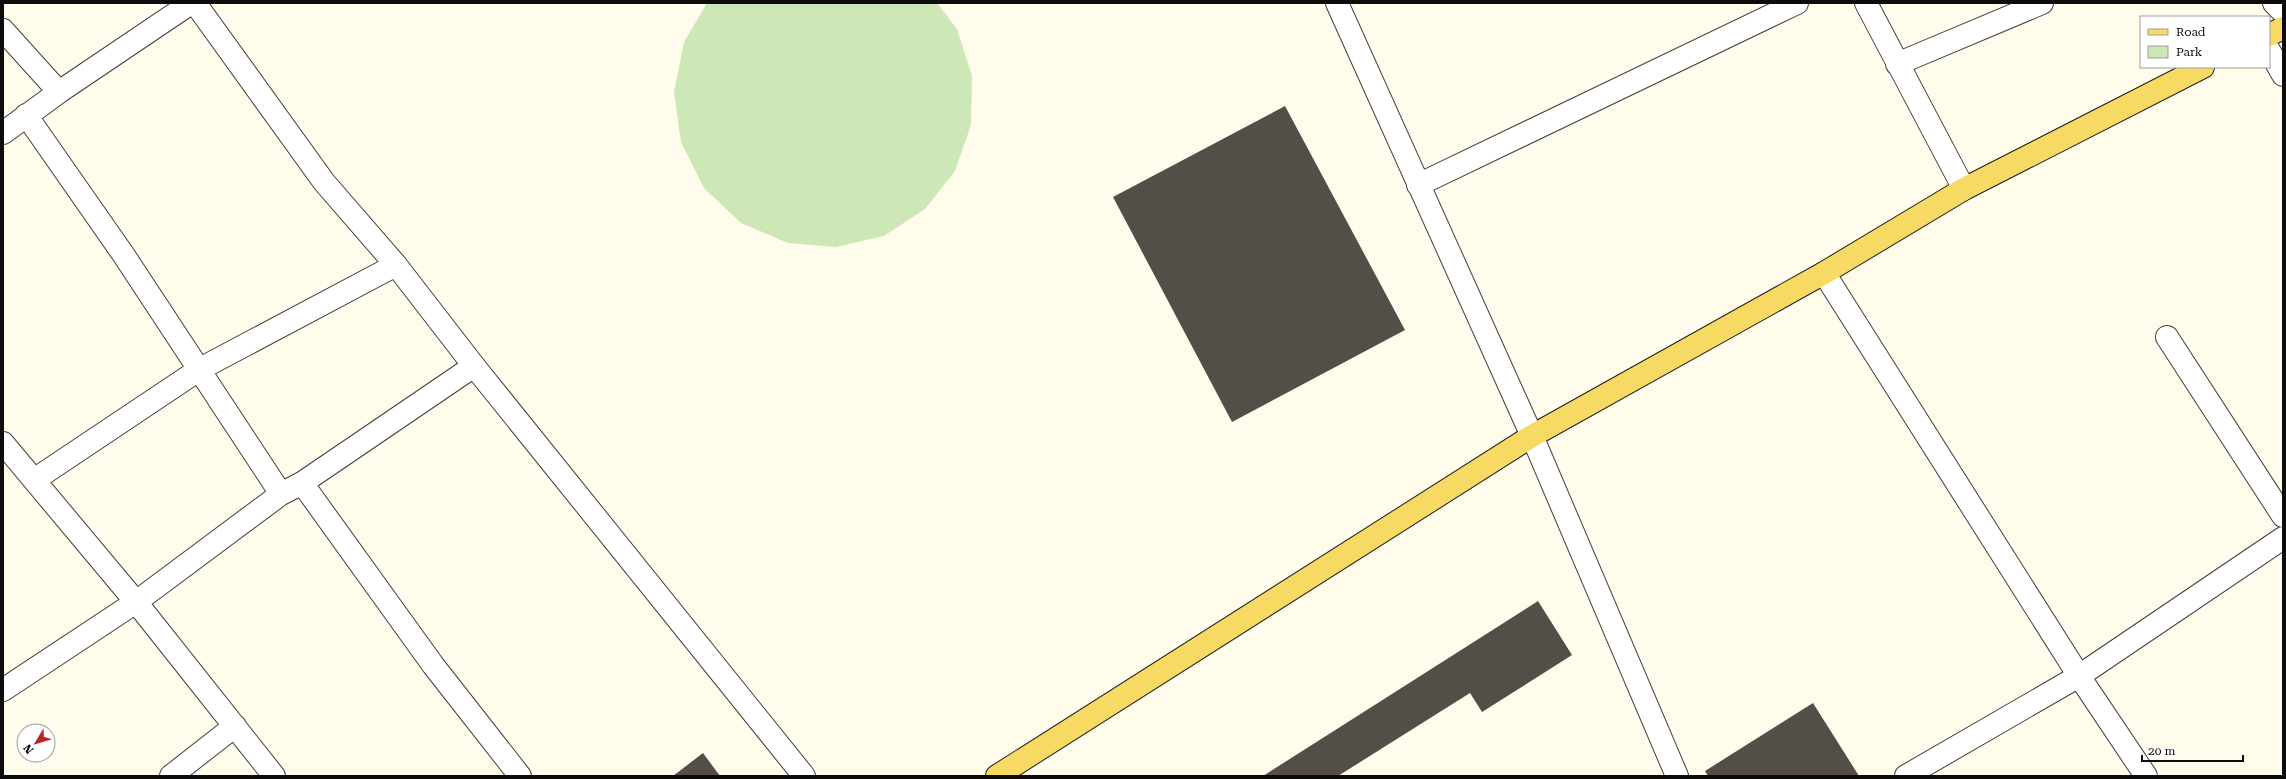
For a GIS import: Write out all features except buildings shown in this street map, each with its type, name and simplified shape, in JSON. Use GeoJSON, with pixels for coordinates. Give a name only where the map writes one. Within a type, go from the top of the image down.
{"type":"FeatureCollection","features":[{"type":"Feature","properties":{"kind":"main road"},"geometry":{"type":"LineString","coordinates":[[2270,34],[2283,28]]}},
{"type":"Feature","properties":{"kind":"main road"},"geometry":{"type":"LineString","coordinates":[[997,776],[1532,436],[1824,273],[1964,190],[2201,68]]}},
{"type":"Feature","properties":{"kind":"street"},"geometry":{"type":"LineString","coordinates":[[3,133],[59,92],[191,3]]}},
{"type":"Feature","properties":{"kind":"street"},"geometry":{"type":"LineString","coordinates":[[195,3],[324,182],[396,265],[474,366],[804,776]]}},
{"type":"Feature","properties":{"kind":"street"},"geometry":{"type":"LineString","coordinates":[[1337,3],[1532,436],[1678,776]]}},
{"type":"Feature","properties":{"kind":"street"},"geometry":{"type":"LineString","coordinates":[[1418,185],[1797,3]]}},
{"type":"Feature","properties":{"kind":"street"},"geometry":{"type":"LineString","coordinates":[[1866,3],[1964,190]]}},
{"type":"Feature","properties":{"kind":"street"},"geometry":{"type":"LineString","coordinates":[[1897,64],[2042,3]]}},
{"type":"Feature","properties":{"kind":"street"},"geometry":{"type":"LineString","coordinates":[[2274,3],[2283,12]]}},
{"type":"Feature","properties":{"kind":"street"},"geometry":{"type":"LineString","coordinates":[[3,30],[59,92]]}},
{"type":"Feature","properties":{"kind":"street"},"geometry":{"type":"LineString","coordinates":[[2270,52],[2283,75]]}},
{"type":"Feature","properties":{"kind":"street"},"geometry":{"type":"LineString","coordinates":[[26,115],[200,369],[281,494]]}},
{"type":"Feature","properties":{"kind":"street"},"geometry":{"type":"LineString","coordinates":[[34,480],[200,369],[396,265]]}},
{"type":"Feature","properties":{"kind":"street"},"geometry":{"type":"LineString","coordinates":[[1824,273],[2079,676],[2146,776]]}},
{"type":"Feature","properties":{"kind":"street"},"geometry":{"type":"LineString","coordinates":[[2167,337],[2283,516]]}},
{"type":"Feature","properties":{"kind":"street"},"geometry":{"type":"LineString","coordinates":[[3,690],[136,602],[281,494],[302,483],[474,366]]}},
{"type":"Feature","properties":{"kind":"street"},"geometry":{"type":"LineString","coordinates":[[7,454],[34,480],[136,602],[274,776]]}},
{"type":"Feature","properties":{"kind":"street"},"geometry":{"type":"LineString","coordinates":[[302,483],[433,665],[520,776]]}},
{"type":"Feature","properties":{"kind":"street"},"geometry":{"type":"LineString","coordinates":[[1906,776],[2079,676],[2283,538]]}},
{"type":"Feature","properties":{"kind":"street"},"geometry":{"type":"LineString","coordinates":[[171,776],[234,726]]}},
{"type":"Feature","properties":{"kind":"green space"},"geometry":{"type":"Polygon","coordinates":[[[707,3],[937,3],[957,29],[972,76],[971,125],[955,171],[925,209],[884,236],[836,247],[788,243],[741,223],[704,188],[681,142],[674,92],[684,42],[707,3]]]}}]}
